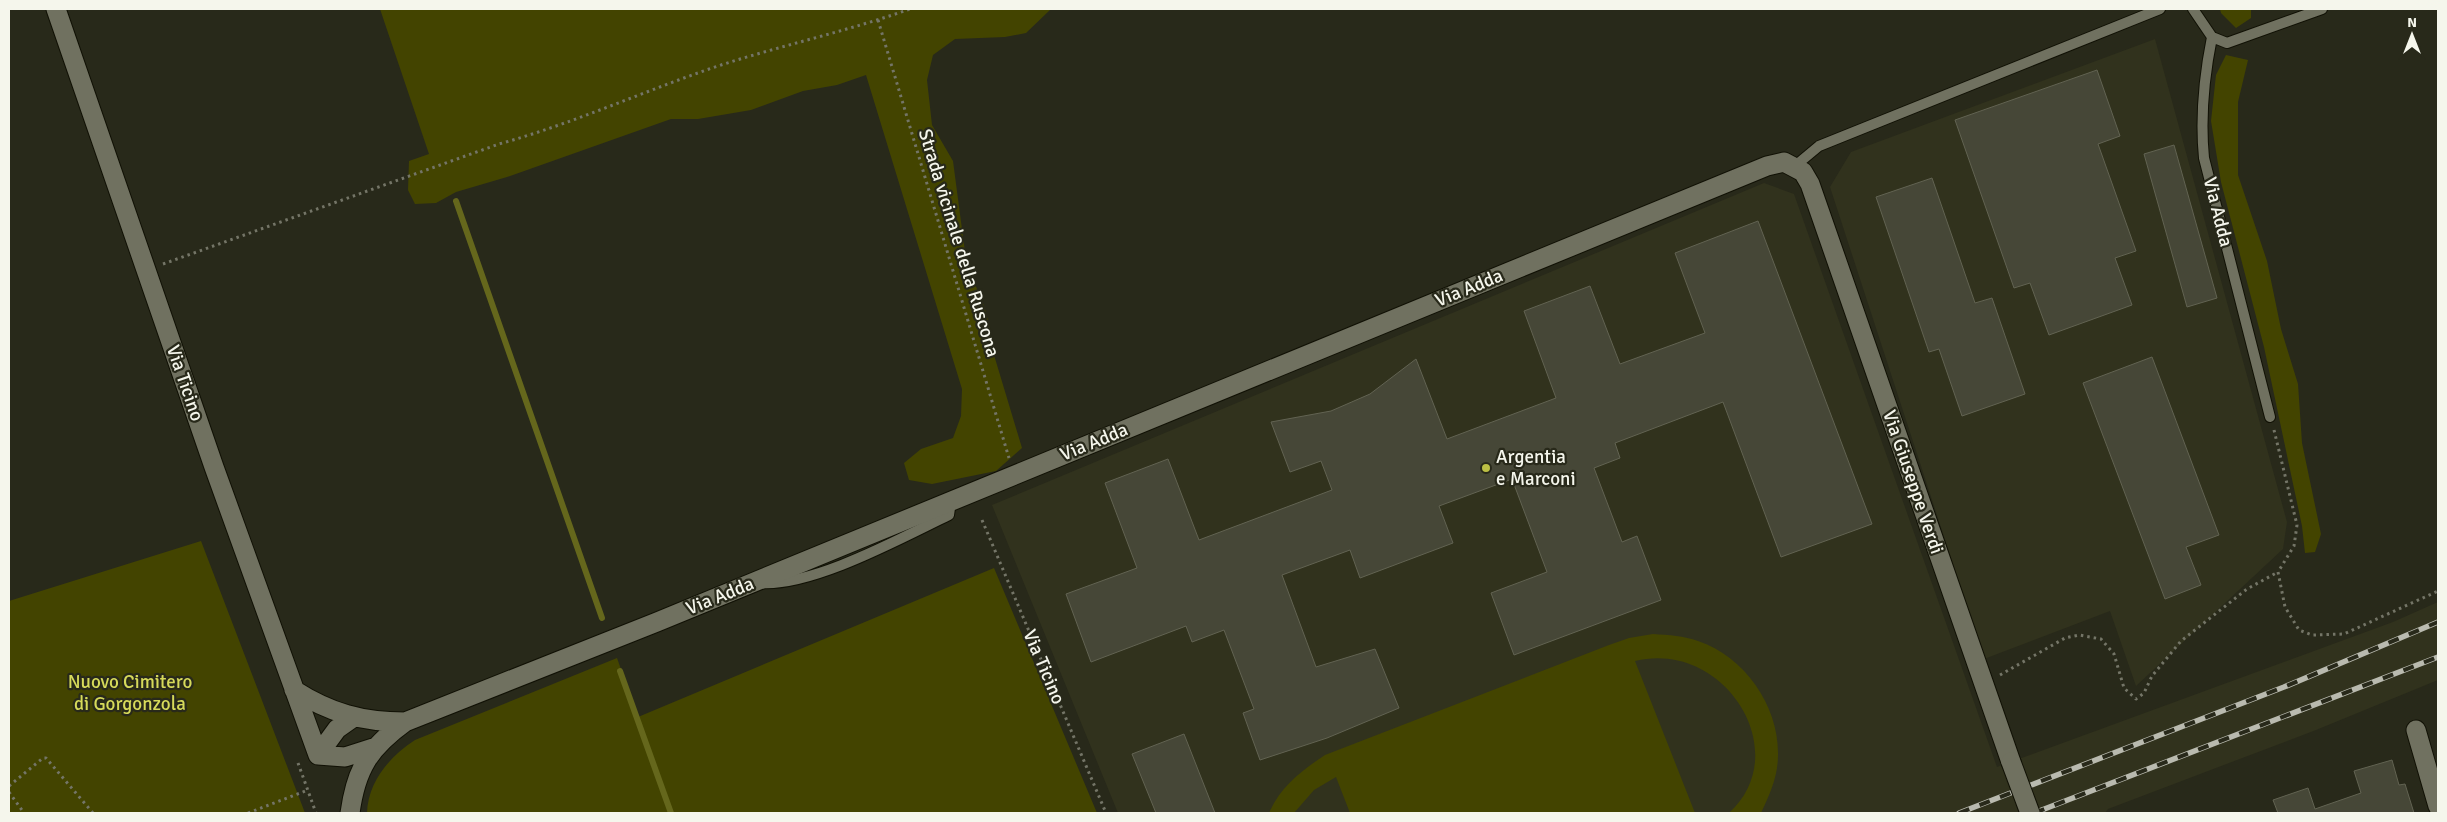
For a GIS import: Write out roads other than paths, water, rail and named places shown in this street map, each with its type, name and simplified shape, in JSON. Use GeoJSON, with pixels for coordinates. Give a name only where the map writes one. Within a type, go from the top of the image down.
{"type":"FeatureCollection","features":[{"type":"Feature","properties":{"kind":"street","name":"Via Ticino"},"geometry":{"type":"LineString","coordinates":[[56,9],[214,467],[318,755]]}},
{"type":"Feature","properties":{"kind":"street","name":"Via Adda"},"geometry":{"type":"LineString","coordinates":[[318,755],[345,757],[373,748],[405,722],[752,583],[1767,166],[1789,164]]}},
{"type":"Feature","properties":{"kind":"street","name":"Via Giuseppe Verdi"},"geometry":{"type":"LineString","coordinates":[[1789,164],[1803,172],[1810,184],[2030,813]]}},
{"type":"Feature","properties":{"kind":"street","name":"Via Adda"},"geometry":{"type":"LineString","coordinates":[[294,690],[325,708],[354,717],[405,722]]}},
{"type":"Feature","properties":{"kind":"street"},"geometry":{"type":"LineString","coordinates":[[318,755],[337,729],[354,717]]}},
{"type":"Feature","properties":{"kind":"street"},"geometry":{"type":"LineString","coordinates":[[2416,730],[2438,806]]}},
{"type":"Feature","properties":{"kind":"street","name":"Via Adda"},"geometry":{"type":"LineString","coordinates":[[350,813],[358,775],[373,748]]}},
{"type":"Feature","properties":{"kind":"lane","name":"Via Adda"},"geometry":{"type":"LineString","coordinates":[[1789,164],[1819,146],[2160,9]]}},
{"type":"Feature","properties":{"kind":"lane"},"geometry":{"type":"LineString","coordinates":[[2193,9],[2212,37],[2227,43],[2322,9]]}},
{"type":"Feature","properties":{"kind":"lane","name":"Via Adda"},"geometry":{"type":"LineString","coordinates":[[2212,37],[2203,101],[2202,132],[2204,158],[2270,417]]}},
{"type":"Feature","properties":{"kind":"waterway"},"geometry":{"type":"LineString","coordinates":[[456,201],[602,618]]}},
{"type":"Feature","properties":{"kind":"waterway"},"geometry":{"type":"LineString","coordinates":[[620,671],[671,813]]}},
{"type":"Feature","properties":{"kind":"railway"},"geometry":{"type":"LineString","coordinates":[[1959,813],[2284,687],[2438,622]]}},
{"type":"Feature","properties":{"kind":"railway"},"geometry":{"type":"LineString","coordinates":[[2034,813],[2438,657]]}},
{"type":"Feature","properties":{"kind":"place","name":"Argentia e Marconi"},"geometry":{"type":"Point","coordinates":[1486,468]}},
{"type":"Feature","properties":{"kind":"park label","name":"Nuovo Cimitero di Gorgonzola"},"geometry":{"type":"Point","coordinates":[130,693]}}]}
